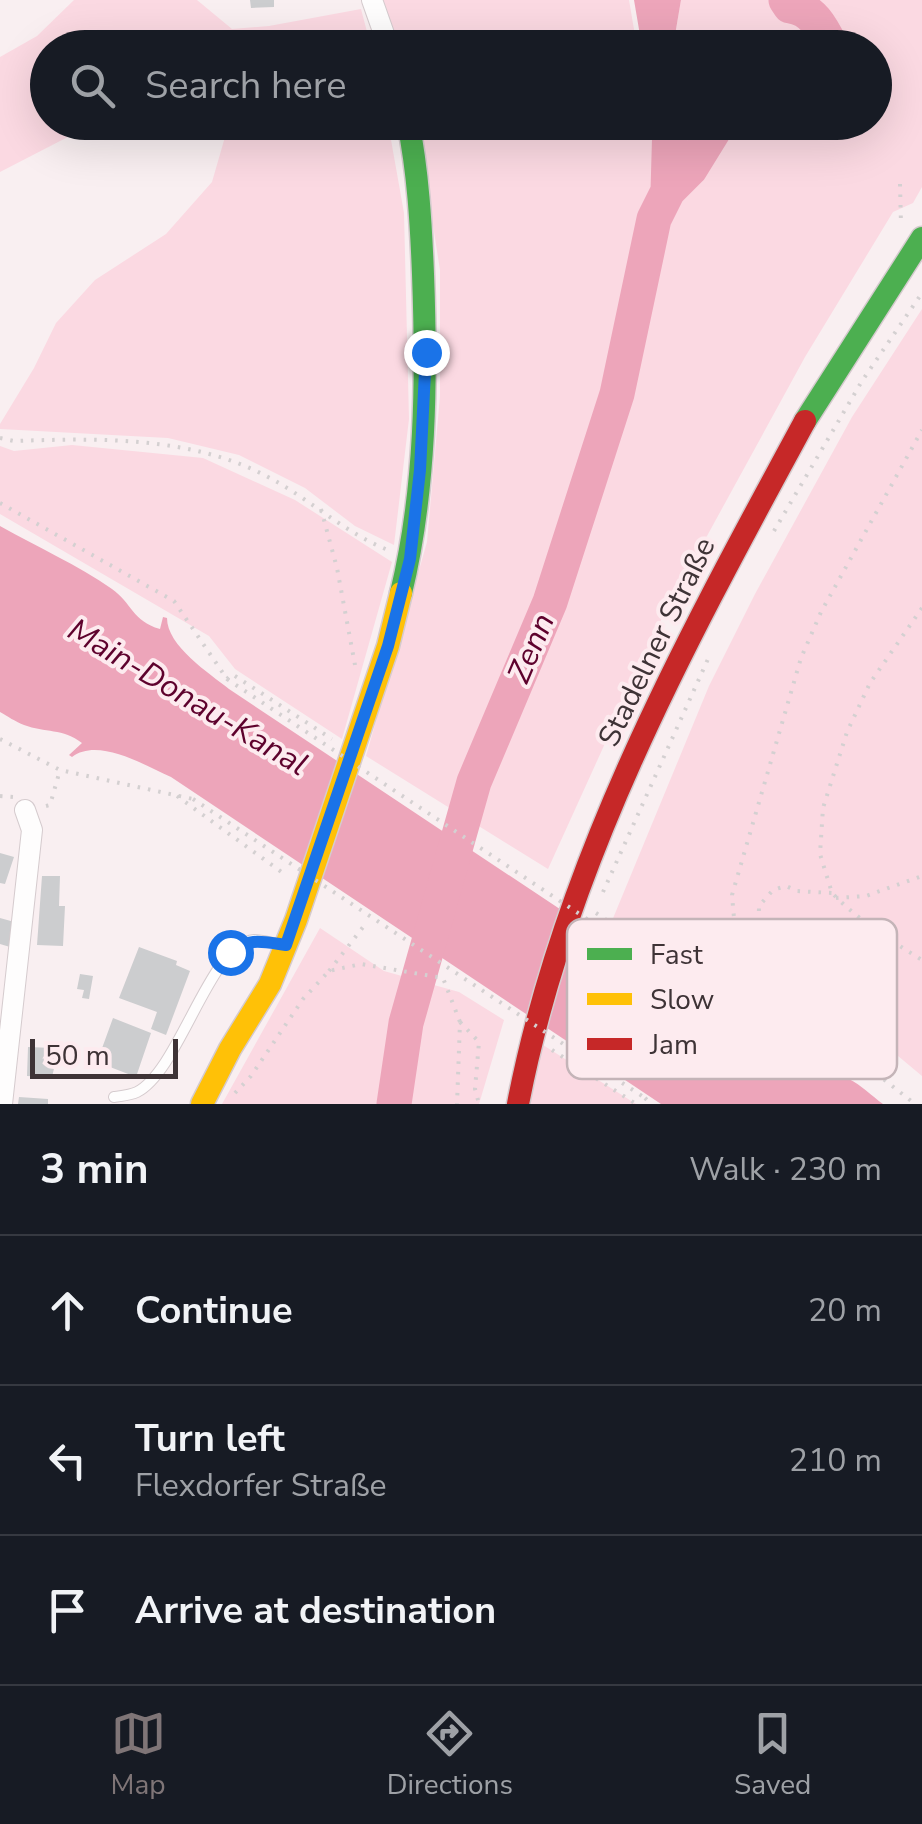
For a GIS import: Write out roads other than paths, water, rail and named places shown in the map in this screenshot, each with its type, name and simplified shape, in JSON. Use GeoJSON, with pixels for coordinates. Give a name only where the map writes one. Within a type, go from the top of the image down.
{"type":"FeatureCollection","features":[{"type":"Feature","properties":{"kind":"street"},"geometry":{"type":"LineString","coordinates":[[372,0],[382,30]]}},
{"type":"Feature","properties":{"kind":"street"},"geometry":{"type":"LineString","coordinates":[[213,1101],[230,1048],[270,984],[286,945],[388,646],[410,559],[420,470],[426,352],[412,140]]}},
{"type":"Feature","properties":{"kind":"street","name":"Stadelner Straße"},"geometry":{"type":"LineString","coordinates":[[569,919],[586,865],[702,609],[812,408],[922,238]]}},
{"type":"Feature","properties":{"kind":"street"},"geometry":{"type":"LineString","coordinates":[[2,1104],[32,830],[25,810]]}},
{"type":"Feature","properties":{"kind":"street","name":"Stadelner Straße"},"geometry":{"type":"LineString","coordinates":[[518,1104],[532,1037],[567,926]]}},
{"type":"Feature","properties":{"kind":"lane"},"geometry":{"type":"LineString","coordinates":[[114,1098],[139,1091],[169,1056],[230,952],[254,940],[286,945]]}},
{"type":"Feature","properties":{"kind":"water"},"geometry":{"type":"Polygon","coordinates":[[[634,0],[681,0],[676,30],[639,30],[634,0]]]}},
{"type":"Feature","properties":{"kind":"water","name":"Main-Donau-Kanal"},"geometry":{"type":"Polygon","coordinates":[[[0,526],[99,580],[151,626],[160,629],[163,617],[167,618],[181,649],[229,689],[575,919],[567,919],[567,1041],[171,777],[108,751],[83,752],[72,757],[69,755],[82,743],[75,738],[24,725],[0,712],[0,526]]]}},
{"type":"Feature","properties":{"kind":"water"},"geometry":{"type":"Polygon","coordinates":[[[624,1079],[848,1079],[883,1104],[661,1104],[624,1079]]]}},
{"type":"Feature","properties":{"kind":"waterway","name":"Zenn"},"geometry":{"type":"LineString","coordinates":[[786,0],[790,6],[805,11],[822,30]]}},
{"type":"Feature","properties":{"kind":"waterway","name":"Zenn"},"geometry":{"type":"LineString","coordinates":[[668,191],[669,140]]}},
{"type":"Feature","properties":{"kind":"waterway","name":"Zenn"},"geometry":{"type":"LineString","coordinates":[[394,1104],[406,1023],[474,782],[550,602],[617,394],[654,219],[668,191],[690,169],[708,140]]}}]}
